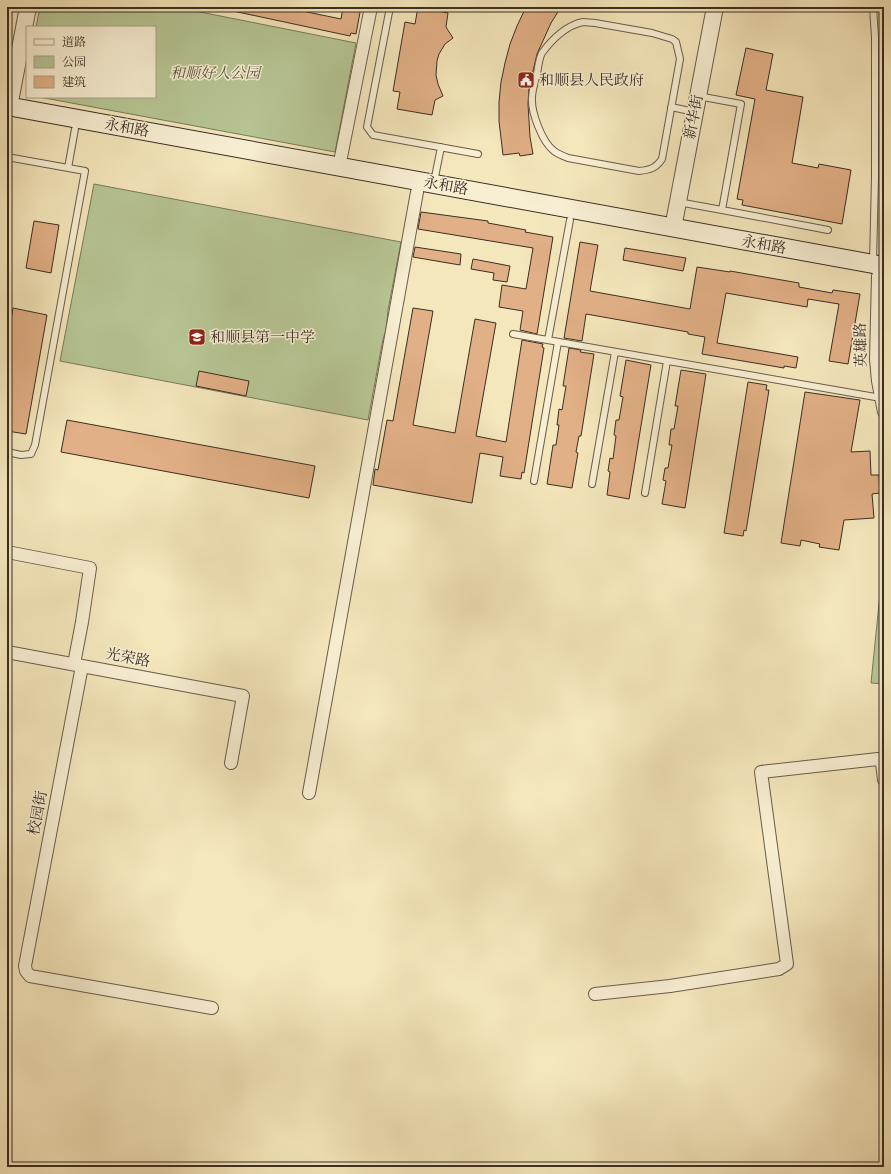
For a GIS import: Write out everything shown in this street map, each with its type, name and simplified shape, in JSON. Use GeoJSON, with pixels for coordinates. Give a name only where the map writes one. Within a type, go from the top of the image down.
{"type":"FeatureCollection","features":[{"type":"Feature","properties":{"kind":"main road","name":"永和路"},"geometry":{"type":"LineString","coordinates":[[8,110],[75,129],[570,220],[880,271]]}},
{"type":"Feature","properties":{"kind":"main road","name":"永和路"},"geometry":{"type":"LineString","coordinates":[[8,110],[339,166],[673,228],[880,271]]}},
{"type":"Feature","properties":{"kind":"street"},"geometry":{"type":"LineString","coordinates":[[8,110],[28,7]]}},
{"type":"Feature","properties":{"kind":"street"},"geometry":{"type":"LineString","coordinates":[[339,166],[371,7]]}},
{"type":"Feature","properties":{"kind":"street","name":"新华街"},"geometry":{"type":"LineString","coordinates":[[673,228],[714,7]]}},
{"type":"Feature","properties":{"kind":"street"},"geometry":{"type":"LineString","coordinates":[[310,793],[417,192]]}},
{"type":"Feature","properties":{"kind":"street","name":"英雄路"},"geometry":{"type":"LineString","coordinates":[[880,271],[876,359],[884,412]]}},
{"type":"Feature","properties":{"kind":"street","name":"校园街"},"geometry":{"type":"LineString","coordinates":[[7,552],[90,568],[82,622],[78,665],[25,966],[26,971],[30,976],[212,1008]]}},
{"type":"Feature","properties":{"kind":"street","name":"光荣路"},"geometry":{"type":"LineString","coordinates":[[7,652],[243,696],[231,763]]}},
{"type":"Feature","properties":{"kind":"street"},"geometry":{"type":"LineString","coordinates":[[594,994],[670,986],[779,969],[787,964],[761,772],[878,759],[882,763],[884,780]]}},
{"type":"Feature","properties":{"kind":"lane"},"geometry":{"type":"LineString","coordinates":[[390,7],[367,127],[373,134],[478,154]]}},
{"type":"Feature","properties":{"kind":"lane"},"geometry":{"type":"LineString","coordinates":[[873,7],[875,37],[875,177],[880,271]]}},
{"type":"Feature","properties":{"kind":"lane"},"geometry":{"type":"LineString","coordinates":[[584,22],[645,31],[672,38],[678,46],[680,59],[671,107],[662,159],[654,168],[639,171],[568,158],[560,155],[548,145],[536,120],[533,109],[532,97],[541,54],[553,40],[569,27],[584,22]]}},
{"type":"Feature","properties":{"kind":"lane"},"geometry":{"type":"LineString","coordinates":[[698,96],[741,104],[722,210]]}},
{"type":"Feature","properties":{"kind":"lane"},"geometry":{"type":"LineString","coordinates":[[671,107],[695,112]]}},
{"type":"Feature","properties":{"kind":"lane"},"geometry":{"type":"LineString","coordinates":[[68,168],[75,129]]}},
{"type":"Feature","properties":{"kind":"lane"},"geometry":{"type":"LineString","coordinates":[[434,184],[441,147]]}},
{"type":"Feature","properties":{"kind":"lane"},"geometry":{"type":"LineString","coordinates":[[7,157],[85,171],[36,445],[31,454],[21,455],[7,452]]}},
{"type":"Feature","properties":{"kind":"lane"},"geometry":{"type":"LineString","coordinates":[[678,202],[828,230]]}},
{"type":"Feature","properties":{"kind":"lane"},"geometry":{"type":"LineString","coordinates":[[548,340],[570,220]]}},
{"type":"Feature","properties":{"kind":"lane"},"geometry":{"type":"LineString","coordinates":[[513,334],[881,398]]}},
{"type":"Feature","properties":{"kind":"lane"},"geometry":{"type":"LineString","coordinates":[[534,481],[558,342]]}},
{"type":"Feature","properties":{"kind":"lane"},"geometry":{"type":"LineString","coordinates":[[592,484],[615,352]]}},
{"type":"Feature","properties":{"kind":"lane"},"geometry":{"type":"LineString","coordinates":[[644,493],[667,361]]}},
{"type":"Feature","properties":{"kind":"green space","name":"和顺好人公园"},"geometry":{"type":"Polygon","coordinates":[[[40,7],[175,7],[356,43],[335,152],[44,98],[156,98],[156,26],[36,26],[40,7]]]}},
{"type":"Feature","properties":{"kind":"green space"},"geometry":{"type":"Polygon","coordinates":[[[94,184],[401,242],[388,310],[386,330],[368,420],[60,361],[94,184]]]}},
{"type":"Feature","properties":{"kind":"green space"},"geometry":{"type":"Polygon","coordinates":[[[884,554],[884,684],[871,683],[884,554]]]}},
{"type":"Feature","properties":{"kind":"building"},"geometry":{"type":"Polygon","coordinates":[[[233,7],[283,7],[341,19],[343,7],[361,7],[356,34],[351,33],[350,36],[233,11],[233,7]]]}},
{"type":"Feature","properties":{"kind":"building"},"geometry":{"type":"Polygon","coordinates":[[[418,7],[448,13],[446,27],[453,38],[445,44],[437,61],[436,75],[443,96],[435,100],[432,115],[397,109],[400,92],[393,91],[405,22],[415,24],[418,7]]]}},
{"type":"Feature","properties":{"kind":"building"},"geometry":{"type":"Polygon","coordinates":[[[526,7],[561,7],[551,23],[537,54],[529,88],[528,104],[530,137],[533,154],[520,156],[519,153],[503,155],[499,121],[501,82],[510,44],[526,7]]]}},
{"type":"Feature","properties":{"kind":"building"},"geometry":{"type":"Polygon","coordinates":[[[746,48],[773,54],[766,90],[803,97],[792,163],[818,168],[819,164],[851,170],[842,224],[742,205],[743,200],[737,199],[755,99],[736,95],[746,48]]]}},
{"type":"Feature","properties":{"kind":"building"},"geometry":{"type":"Polygon","coordinates":[[[421,212],[488,221],[488,223],[553,237],[537,334],[520,330],[523,311],[499,307],[502,285],[526,289],[533,248],[418,229],[421,212]]]}},
{"type":"Feature","properties":{"kind":"building"},"geometry":{"type":"Polygon","coordinates":[[[34,221],[59,225],[51,273],[26,268],[34,221]]]}},
{"type":"Feature","properties":{"kind":"building"},"geometry":{"type":"Polygon","coordinates":[[[580,242],[598,245],[590,291],[690,309],[697,267],[799,283],[799,287],[832,293],[833,290],[860,294],[848,364],[829,361],[839,304],[808,299],[807,307],[726,293],[717,343],[798,357],[796,368],[784,366],[784,368],[702,354],[705,337],[688,334],[688,332],[586,314],[582,341],[564,338],[580,242]]]}},
{"type":"Feature","properties":{"kind":"building"},"geometry":{"type":"Polygon","coordinates":[[[415,247],[461,254],[460,265],[413,257],[415,247]]]}},
{"type":"Feature","properties":{"kind":"building"},"geometry":{"type":"Polygon","coordinates":[[[625,248],[686,258],[683,271],[623,260],[625,248]]]}},
{"type":"Feature","properties":{"kind":"building"},"geometry":{"type":"Polygon","coordinates":[[[473,259],[510,266],[507,282],[493,280],[494,273],[471,269],[473,259]]]}},
{"type":"Feature","properties":{"kind":"building"},"geometry":{"type":"Polygon","coordinates":[[[13,308],[47,315],[26,434],[7,431],[7,344],[13,308]]]}},
{"type":"Feature","properties":{"kind":"building"},"geometry":{"type":"Polygon","coordinates":[[[413,308],[433,311],[413,425],[455,433],[475,319],[496,323],[476,436],[506,442],[522,340],[543,344],[542,347],[544,348],[524,473],[522,472],[521,479],[500,476],[503,457],[480,453],[472,503],[373,485],[375,469],[378,470],[387,420],[393,421],[413,308]]]}},
{"type":"Feature","properties":{"kind":"building"},"geometry":{"type":"Polygon","coordinates":[[[569,348],[581,350],[580,352],[594,354],[581,436],[579,436],[576,452],[578,453],[572,488],[547,484],[553,445],[556,445],[559,425],[557,425],[559,409],[562,410],[566,386],[563,386],[569,348]]]}},
{"type":"Feature","properties":{"kind":"building"},"geometry":{"type":"Polygon","coordinates":[[[626,360],[651,365],[629,499],[607,495],[610,472],[608,471],[610,458],[613,459],[616,436],[614,435],[616,420],[619,420],[623,397],[620,396],[626,360]]]}},
{"type":"Feature","properties":{"kind":"building"},"geometry":{"type":"Polygon","coordinates":[[[681,370],[706,374],[685,508],[662,504],[666,481],[663,480],[665,468],[668,468],[672,445],[669,445],[671,429],[674,429],[678,406],[675,406],[681,370]]]}},
{"type":"Feature","properties":{"kind":"building"},"geometry":{"type":"Polygon","coordinates":[[[199,371],[249,381],[246,396],[196,386],[199,371]]]}},
{"type":"Feature","properties":{"kind":"building"},"geometry":{"type":"Polygon","coordinates":[[[748,382],[767,385],[766,390],[769,390],[746,531],[744,530],[743,536],[724,533],[748,382]]]}},
{"type":"Feature","properties":{"kind":"building"},"geometry":{"type":"Polygon","coordinates":[[[805,392],[860,400],[851,452],[870,451],[871,475],[879,475],[880,493],[872,494],[874,518],[844,520],[839,550],[819,547],[820,544],[801,540],[800,546],[781,543],[805,392]]]}},
{"type":"Feature","properties":{"kind":"building"},"geometry":{"type":"Polygon","coordinates":[[[67,420],[315,466],[309,498],[61,452],[67,420]]]}},
{"type":"Feature","properties":{"kind":"place","name":"和顺县人民政府"},"geometry":{"type":"Point","coordinates":[526,80]}},
{"type":"Feature","properties":{"kind":"place","name":"和顺县第一中学"},"geometry":{"type":"Point","coordinates":[197,337]}}]}
